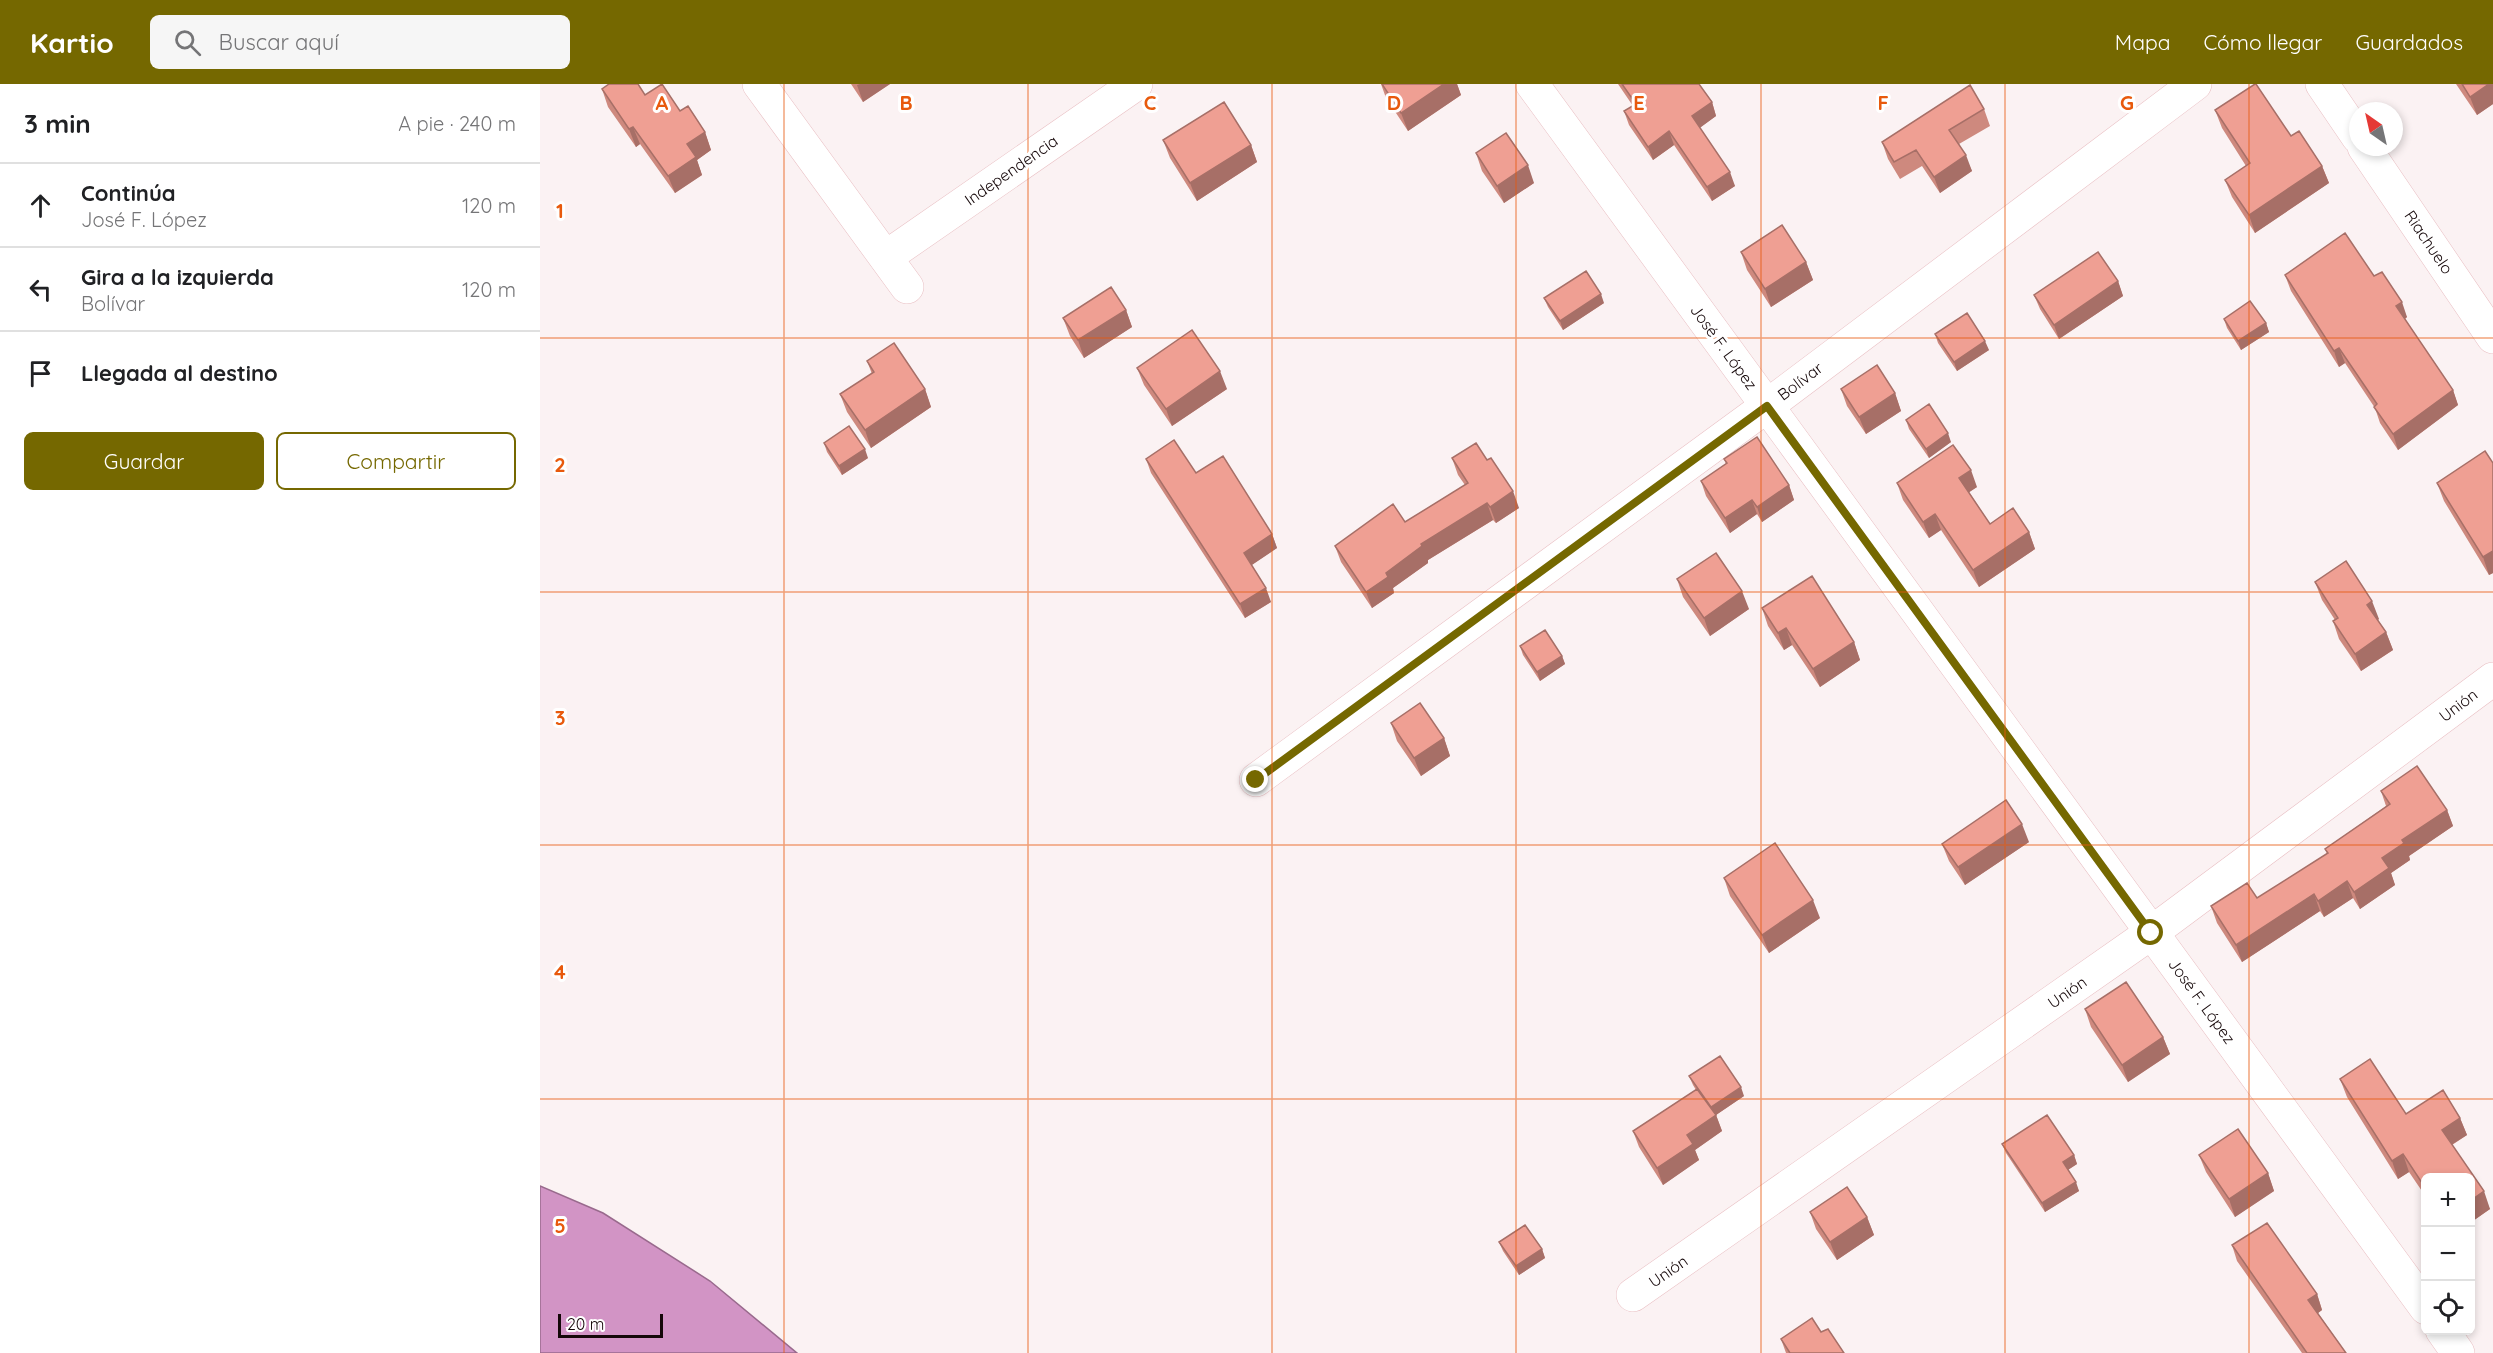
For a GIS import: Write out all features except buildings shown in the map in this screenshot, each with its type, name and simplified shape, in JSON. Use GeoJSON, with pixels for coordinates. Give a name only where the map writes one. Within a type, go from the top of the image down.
{"type":"FeatureCollection","features":[{"type":"Feature","properties":{"kind":"street"},"geometry":{"type":"LineString","coordinates":[[759,84],[907,287]]}},
{"type":"Feature","properties":{"kind":"street","name":"Independencia"},"geometry":{"type":"LineString","coordinates":[[886,256],[1136,84]]}},
{"type":"Feature","properties":{"kind":"street","name":"José F. López"},"geometry":{"type":"LineString","coordinates":[[1532,84],[2421,1301]]}},
{"type":"Feature","properties":{"kind":"street","name":"Bolívar"},"geometry":{"type":"LineString","coordinates":[[1256,780],[1767,406],[2195,84]]}},
{"type":"Feature","properties":{"kind":"street"},"geometry":{"type":"LineString","coordinates":[[2322,84],[2349,124]]}},
{"type":"Feature","properties":{"kind":"street","name":"Riachuelo"},"geometry":{"type":"LineString","coordinates":[[2370,156],[2493,337]]}},
{"type":"Feature","properties":{"kind":"street","name":"Unión"},"geometry":{"type":"LineString","coordinates":[[1633,1295],[2151,933],[2493,679]]}},
{"type":"Feature","properties":{"kind":"street"},"geometry":{"type":"LineString","coordinates":[[2445,1335],[2458,1353]]}},
{"type":"Feature","properties":{"kind":"shaded area"},"geometry":{"type":"Polygon","coordinates":[[[540,1186],[603,1213],[710,1281],[797,1353],[540,1353],[540,1186]]]}},
{"type":"Feature","properties":{"kind":"route"},"geometry":{"type":"LineString","coordinates":[[1256,780],[1767,406],[2151,933]]}}]}
